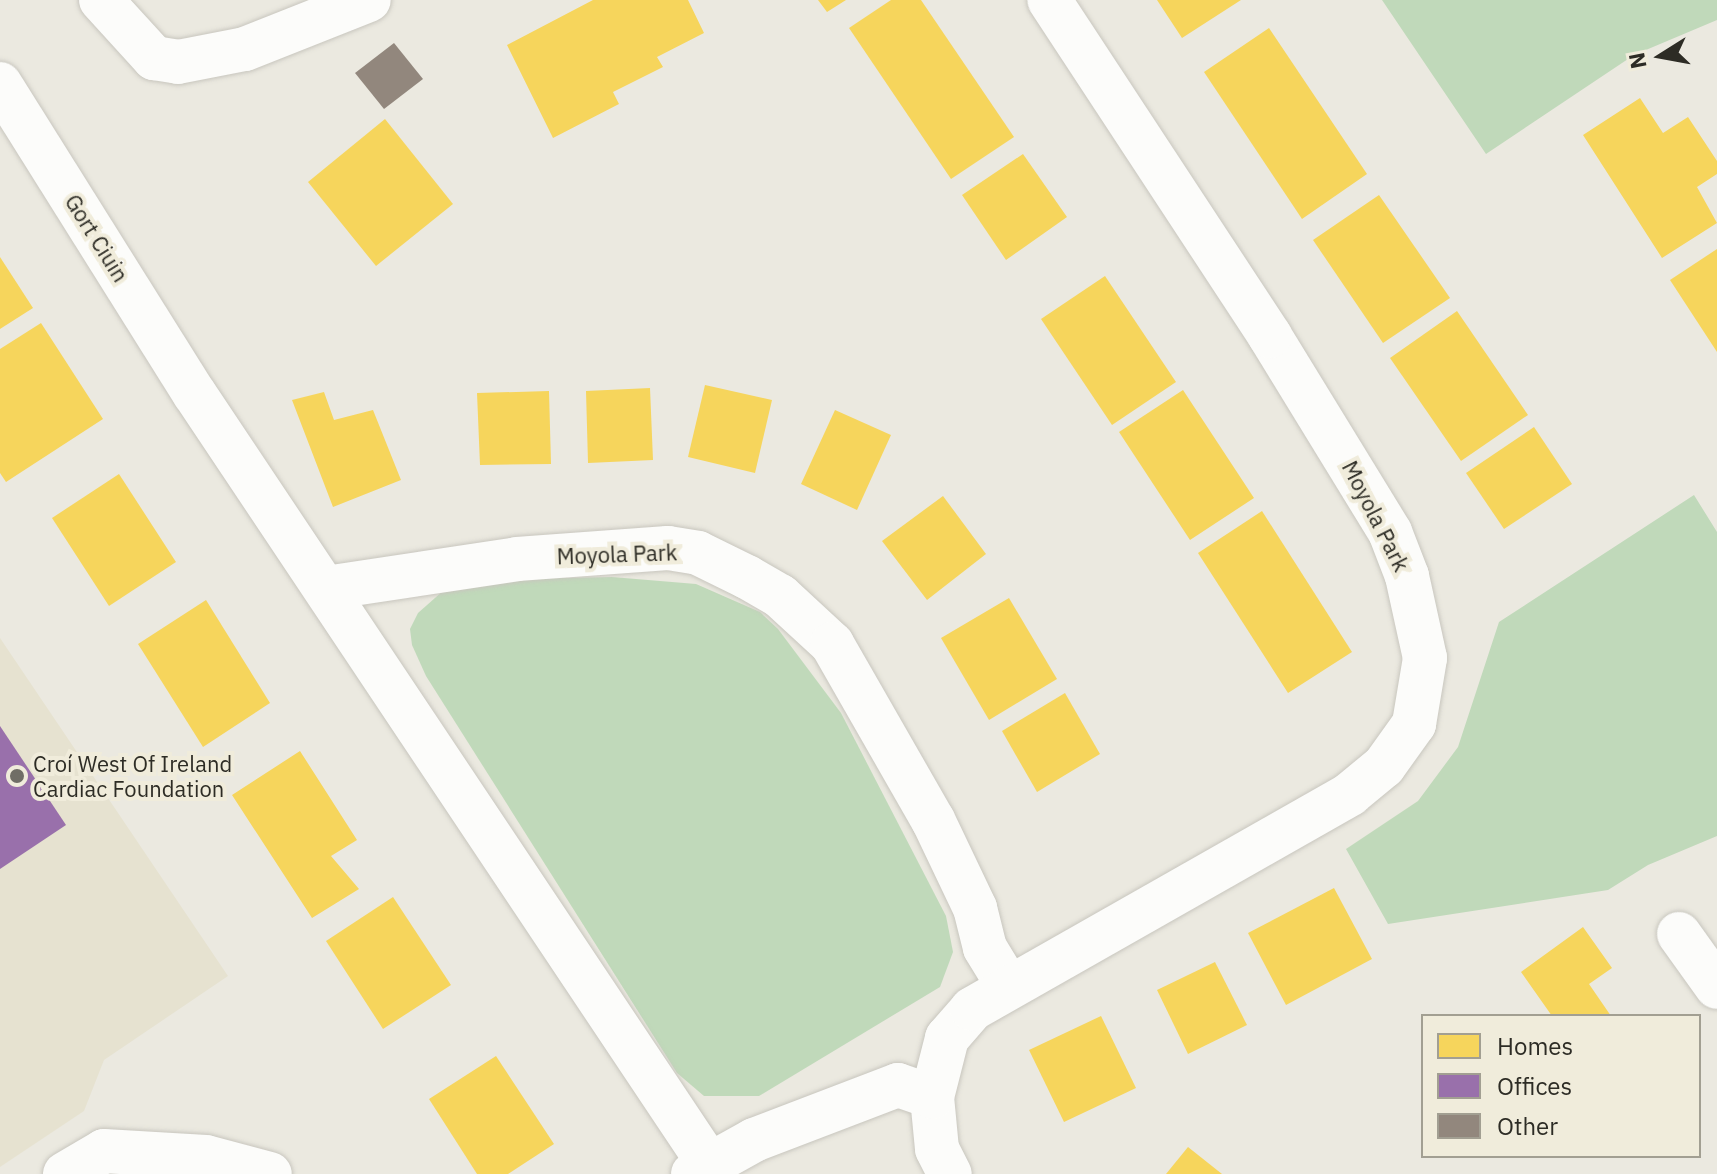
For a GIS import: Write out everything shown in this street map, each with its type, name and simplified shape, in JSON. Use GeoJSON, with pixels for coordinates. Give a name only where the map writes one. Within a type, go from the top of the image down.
{"type":"FeatureCollection","features":[{"type":"Feature","properties":{"kind":"street"},"geometry":{"type":"LineString","coordinates":[[101,0],[154,58],[178,62],[245,49],[369,0]]}},
{"type":"Feature","properties":{"kind":"street","name":"Moyola Park"},"geometry":{"type":"LineString","coordinates":[[950,1174],[937,1149],[932,1097],[947,1038],[972,1009],[1007,984],[1350,794],[1384,766],[1414,724],[1425,658],[1407,576],[1375,506],[1049,0]]}},
{"type":"Feature","properties":{"kind":"street","name":"Gort Ciuin"},"geometry":{"type":"LineString","coordinates":[[0,84],[194,393],[326,588]]}},
{"type":"Feature","properties":{"kind":"street","name":"Moyola Park"},"geometry":{"type":"LineString","coordinates":[[326,588],[517,559],[668,548],[698,553],[780,596],[832,644],[933,820],[975,908],[985,948],[1007,984]]}},
{"type":"Feature","properties":{"kind":"street"},"geometry":{"type":"LineString","coordinates":[[326,588],[701,1169],[754,1140],[898,1085],[932,1097]]}},
{"type":"Feature","properties":{"kind":"street"},"geometry":{"type":"LineString","coordinates":[[1679,934],[1717,987]]}},
{"type":"Feature","properties":{"kind":"street"},"geometry":{"type":"LineString","coordinates":[[65,1174],[104,1151],[206,1157],[270,1174]]}},
{"type":"Feature","properties":{"kind":"shaded area"},"geometry":{"type":"Polygon","coordinates":[[[0,638],[228,976],[104,1060],[84,1111],[0,1167],[0,638]]]}},
{"type":"Feature","properties":{"kind":"green space"},"geometry":{"type":"Polygon","coordinates":[[[1382,0],[1717,0],[1717,20],[1634,55],[1486,154],[1382,0]]]}},
{"type":"Feature","properties":{"kind":"green space"},"geometry":{"type":"Polygon","coordinates":[[[1694,495],[1717,532],[1717,836],[1648,865],[1608,890],[1388,924],[1346,849],[1418,801],[1458,747],[1499,622],[1694,495]]]}},
{"type":"Feature","properties":{"kind":"green space"},"geometry":{"type":"Polygon","coordinates":[[[612,577],[696,584],[760,612],[778,629],[841,713],[946,916],[953,952],[940,987],[759,1096],[704,1096],[677,1073],[426,676],[412,645],[410,629],[418,613],[444,590],[514,579],[612,577]]]}},
{"type":"Feature","properties":{"kind":"building: Homes"},"geometry":{"type":"Polygon","coordinates":[[[593,0],[688,0],[704,33],[657,57],[663,67],[613,92],[619,104],[553,138],[507,45],[593,0]]]}},
{"type":"Feature","properties":{"kind":"building: Homes"},"geometry":{"type":"Polygon","coordinates":[[[818,0],[846,0],[827,12],[818,0]]]}},
{"type":"Feature","properties":{"kind":"building: Homes"},"geometry":{"type":"Polygon","coordinates":[[[891,0],[921,0],[1014,137],[951,179],[849,28],[891,0]]]}},
{"type":"Feature","properties":{"kind":"building: Homes"},"geometry":{"type":"Polygon","coordinates":[[[1157,0],[1241,0],[1182,38],[1157,0]]]}},
{"type":"Feature","properties":{"kind":"building: Homes"},"geometry":{"type":"Polygon","coordinates":[[[1269,28],[1367,174],[1302,219],[1204,72],[1269,28]]]}},
{"type":"Feature","properties":{"kind":"building: Homes"},"geometry":{"type":"Polygon","coordinates":[[[1640,98],[1663,133],[1688,117],[1717,161],[1717,174],[1697,187],[1717,223],[1662,258],[1583,135],[1640,98]]]}},
{"type":"Feature","properties":{"kind":"building: Homes"},"geometry":{"type":"Polygon","coordinates":[[[385,119],[453,204],[376,266],[308,182],[385,119]]]}},
{"type":"Feature","properties":{"kind":"building: Homes"},"geometry":{"type":"Polygon","coordinates":[[[1023,154],[1067,217],[1006,260],[962,195],[1023,154]]]}},
{"type":"Feature","properties":{"kind":"building: Homes"},"geometry":{"type":"Polygon","coordinates":[[[1379,195],[1450,298],[1383,343],[1313,240],[1379,195]]]}},
{"type":"Feature","properties":{"kind":"building: Homes"},"geometry":{"type":"Polygon","coordinates":[[[1717,249],[1717,352],[1670,280],[1717,249]]]}},
{"type":"Feature","properties":{"kind":"building: Homes"},"geometry":{"type":"Polygon","coordinates":[[[0,257],[33,308],[0,329],[0,257]]]}},
{"type":"Feature","properties":{"kind":"building: Homes"},"geometry":{"type":"Polygon","coordinates":[[[1105,276],[1176,382],[1112,425],[1041,319],[1105,276]]]}},
{"type":"Feature","properties":{"kind":"building: Homes"},"geometry":{"type":"Polygon","coordinates":[[[1457,311],[1528,415],[1461,461],[1390,358],[1457,311]]]}},
{"type":"Feature","properties":{"kind":"building: Homes"},"geometry":{"type":"Polygon","coordinates":[[[41,323],[103,419],[6,482],[0,473],[0,349],[41,323]]]}},
{"type":"Feature","properties":{"kind":"building: Homes"},"geometry":{"type":"Polygon","coordinates":[[[705,385],[772,400],[755,473],[688,457],[705,385]]]}},
{"type":"Feature","properties":{"kind":"building: Homes"},"geometry":{"type":"Polygon","coordinates":[[[650,388],[653,460],[588,463],[586,391],[650,388]]]}},
{"type":"Feature","properties":{"kind":"building: Homes"},"geometry":{"type":"Polygon","coordinates":[[[1183,390],[1254,498],[1190,540],[1119,432],[1183,390]]]}},
{"type":"Feature","properties":{"kind":"building: Homes"},"geometry":{"type":"Polygon","coordinates":[[[549,391],[551,464],[480,465],[477,393],[549,391]]]}},
{"type":"Feature","properties":{"kind":"building: Homes"},"geometry":{"type":"Polygon","coordinates":[[[324,392],[334,420],[373,410],[401,480],[333,507],[292,400],[324,392]]]}},
{"type":"Feature","properties":{"kind":"building: Homes"},"geometry":{"type":"Polygon","coordinates":[[[835,410],[891,435],[857,510],[801,484],[835,410]]]}},
{"type":"Feature","properties":{"kind":"building: Homes"},"geometry":{"type":"Polygon","coordinates":[[[1534,427],[1572,484],[1504,529],[1466,473],[1534,427]]]}},
{"type":"Feature","properties":{"kind":"building: Homes"},"geometry":{"type":"Polygon","coordinates":[[[119,474],[176,562],[109,606],[52,518],[119,474]]]}},
{"type":"Feature","properties":{"kind":"building: Homes"},"geometry":{"type":"Polygon","coordinates":[[[943,496],[986,554],[927,600],[882,541],[943,496]]]}},
{"type":"Feature","properties":{"kind":"building: Homes"},"geometry":{"type":"Polygon","coordinates":[[[1262,511],[1352,652],[1288,693],[1198,553],[1262,511]]]}},
{"type":"Feature","properties":{"kind":"building: Homes"},"geometry":{"type":"Polygon","coordinates":[[[1009,598],[1057,679],[989,720],[941,638],[1009,598]]]}},
{"type":"Feature","properties":{"kind":"building: Homes"},"geometry":{"type":"Polygon","coordinates":[[[206,600],[270,703],[203,747],[138,644],[206,600]]]}},
{"type":"Feature","properties":{"kind":"building: Homes"},"geometry":{"type":"Polygon","coordinates":[[[1065,693],[1100,754],[1037,792],[1002,731],[1065,693]]]}},
{"type":"Feature","properties":{"kind":"building: Homes"},"geometry":{"type":"Polygon","coordinates":[[[300,751],[357,840],[331,856],[359,889],[312,918],[232,795],[300,751]]]}},
{"type":"Feature","properties":{"kind":"building: Homes"},"geometry":{"type":"Polygon","coordinates":[[[1334,888],[1372,959],[1286,1005],[1248,933],[1334,888]]]}},
{"type":"Feature","properties":{"kind":"building: Homes"},"geometry":{"type":"Polygon","coordinates":[[[393,897],[451,985],[383,1029],[326,941],[393,897]]]}},
{"type":"Feature","properties":{"kind":"building: Homes"},"geometry":{"type":"Polygon","coordinates":[[[1583,927],[1612,968],[1589,984],[1610,1014],[1551,1014],[1521,972],[1583,927]]]}},
{"type":"Feature","properties":{"kind":"building: Homes"},"geometry":{"type":"Polygon","coordinates":[[[1215,962],[1247,1025],[1188,1054],[1157,990],[1215,962]]]}},
{"type":"Feature","properties":{"kind":"building: Homes"},"geometry":{"type":"Polygon","coordinates":[[[1101,1016],[1136,1088],[1064,1122],[1029,1050],[1101,1016]]]}},
{"type":"Feature","properties":{"kind":"building: Homes"},"geometry":{"type":"Polygon","coordinates":[[[496,1056],[554,1144],[508,1174],[477,1174],[429,1099],[496,1056]]]}},
{"type":"Feature","properties":{"kind":"building: Homes"},"geometry":{"type":"Polygon","coordinates":[[[1188,1147],[1222,1174],[1166,1174],[1188,1147]]]}},
{"type":"Feature","properties":{"kind":"building: Offices","name":"Croí West Of Ireland Cardiac Foundation"},"geometry":{"type":"Polygon","coordinates":[[[0,726],[66,825],[0,869],[0,726]]]}},
{"type":"Feature","properties":{"kind":"building: Other"},"geometry":{"type":"Polygon","coordinates":[[[394,43],[423,79],[384,109],[355,73],[394,43]]]}},
{"type":"Feature","properties":{"kind":"place","name":"Croí West Of Ireland Cardiac Foundation"},"geometry":{"type":"Point","coordinates":[17,776]}}]}
